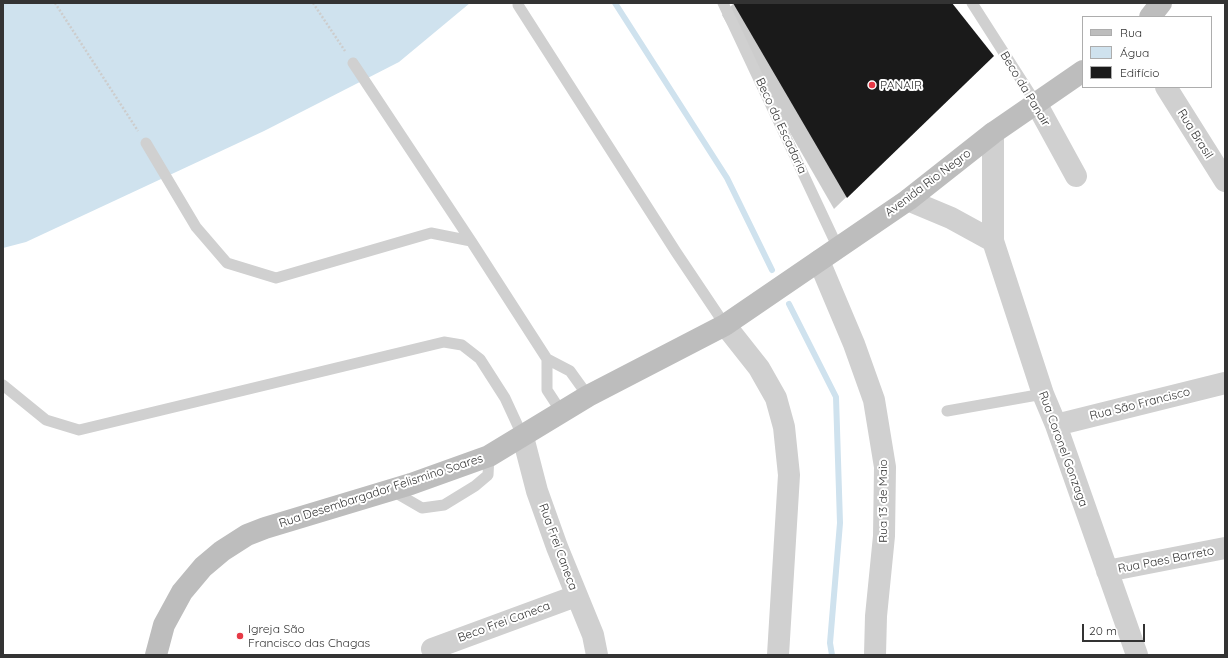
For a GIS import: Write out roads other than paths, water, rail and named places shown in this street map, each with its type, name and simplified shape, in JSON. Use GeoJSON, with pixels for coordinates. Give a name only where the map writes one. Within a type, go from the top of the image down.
{"type":"FeatureCollection","features":[{"type":"Feature","properties":{"kind":"street"},"geometry":{"type":"LineString","coordinates":[[1151,16],[1161,3]]}},
{"type":"Feature","properties":{"kind":"street","name":"Avenida Rio Negro"},"geometry":{"type":"LineString","coordinates":[[772,293],[908,200],[993,133],[1082,72]]}},
{"type":"Feature","properties":{"kind":"street","name":"Rua Brasil"},"geometry":{"type":"LineString","coordinates":[[1167,88],[1225,181]]}},
{"type":"Feature","properties":{"kind":"street","name":"Beco da Panair"},"geometry":{"type":"LineString","coordinates":[[1036,103],[1076,176]]}},
{"type":"Feature","properties":{"kind":"street","name":"Rua Coronel Gonzaga"},"geometry":{"type":"LineString","coordinates":[[993,133],[993,242],[1043,394],[1056,425],[1137,655]]}},
{"type":"Feature","properties":{"kind":"street"},"geometry":{"type":"LineString","coordinates":[[908,200],[951,218],[993,242]]}},
{"type":"Feature","properties":{"kind":"street","name":"Rua 13 de Maio"},"geometry":{"type":"LineString","coordinates":[[818,261],[854,344],[874,400],[885,467],[884,536],[876,616],[875,655]]}},
{"type":"Feature","properties":{"kind":"street","name":"Rua Desembargador Felismino Soares"},"geometry":{"type":"LineString","coordinates":[[156,655],[164,625],[182,592],[203,567],[222,551],[247,535],[265,528],[391,490],[489,456],[523,437],[588,396],[725,325],[772,293]]}},
{"type":"Feature","properties":{"kind":"street"},"geometry":{"type":"LineString","coordinates":[[725,325],[759,368],[776,398],[784,427],[789,475],[778,655]]}},
{"type":"Feature","properties":{"kind":"street","name":"Rua São Francisco"},"geometry":{"type":"LineString","coordinates":[[1056,425],[1225,383]]}},
{"type":"Feature","properties":{"kind":"street","name":"Rua Frei Caneca"},"geometry":{"type":"LineString","coordinates":[[523,437],[537,491],[576,596],[593,635],[597,655]]}},
{"type":"Feature","properties":{"kind":"street","name":"Rua Paes Barreto"},"geometry":{"type":"LineString","coordinates":[[1107,571],[1225,548]]}},
{"type":"Feature","properties":{"kind":"street","name":"Beco Frei Caneca"},"geometry":{"type":"LineString","coordinates":[[432,649],[576,596]]}},
{"type":"Feature","properties":{"kind":"lane","name":"Beco da Escadaria"},"geometry":{"type":"LineString","coordinates":[[724,3],[838,248]]}},
{"type":"Feature","properties":{"kind":"lane","name":"Beco da Panair"},"geometry":{"type":"LineString","coordinates":[[972,3],[1036,103]]}},
{"type":"Feature","properties":{"kind":"lane"},"geometry":{"type":"LineString","coordinates":[[518,5],[676,252],[725,325]]}},
{"type":"Feature","properties":{"kind":"lane"},"geometry":{"type":"LineString","coordinates":[[353,63],[548,359],[570,371],[588,396]]}},
{"type":"Feature","properties":{"kind":"lane"},"geometry":{"type":"LineString","coordinates":[[146,143],[196,227],[227,262],[269,276],[276,278],[431,233],[471,241]]}},
{"type":"Feature","properties":{"kind":"lane"},"geometry":{"type":"LineString","coordinates":[[3,385],[46,420],[79,430],[444,342],[462,345],[480,359],[505,398],[523,437]]}},
{"type":"Feature","properties":{"kind":"lane"},"geometry":{"type":"LineString","coordinates":[[548,359],[547,390],[562,413]]}},
{"type":"Feature","properties":{"kind":"lane"},"geometry":{"type":"LineString","coordinates":[[947,412],[1043,394]]}},
{"type":"Feature","properties":{"kind":"lane"},"geometry":{"type":"LineString","coordinates":[[391,490],[422,508],[444,505],[475,486],[488,475],[489,456]]}},
{"type":"Feature","properties":{"kind":"water"},"geometry":{"type":"Polygon","coordinates":[[[3,3],[470,3],[399,62],[264,131],[26,242],[3,248],[3,3]]]}},
{"type":"Feature","properties":{"kind":"waterway"},"geometry":{"type":"LineString","coordinates":[[615,3],[727,178],[772,270]]}},
{"type":"Feature","properties":{"kind":"waterway"},"geometry":{"type":"LineString","coordinates":[[789,304],[836,397],[840,523],[830,643],[832,655]]}},
{"type":"Feature","properties":{"kind":"place","name":"PANAIR"},"geometry":{"type":"Point","coordinates":[872,85]}},
{"type":"Feature","properties":{"kind":"place","name":"Igreja São Francisco das Chagas"},"geometry":{"type":"Point","coordinates":[240,636]}}]}
